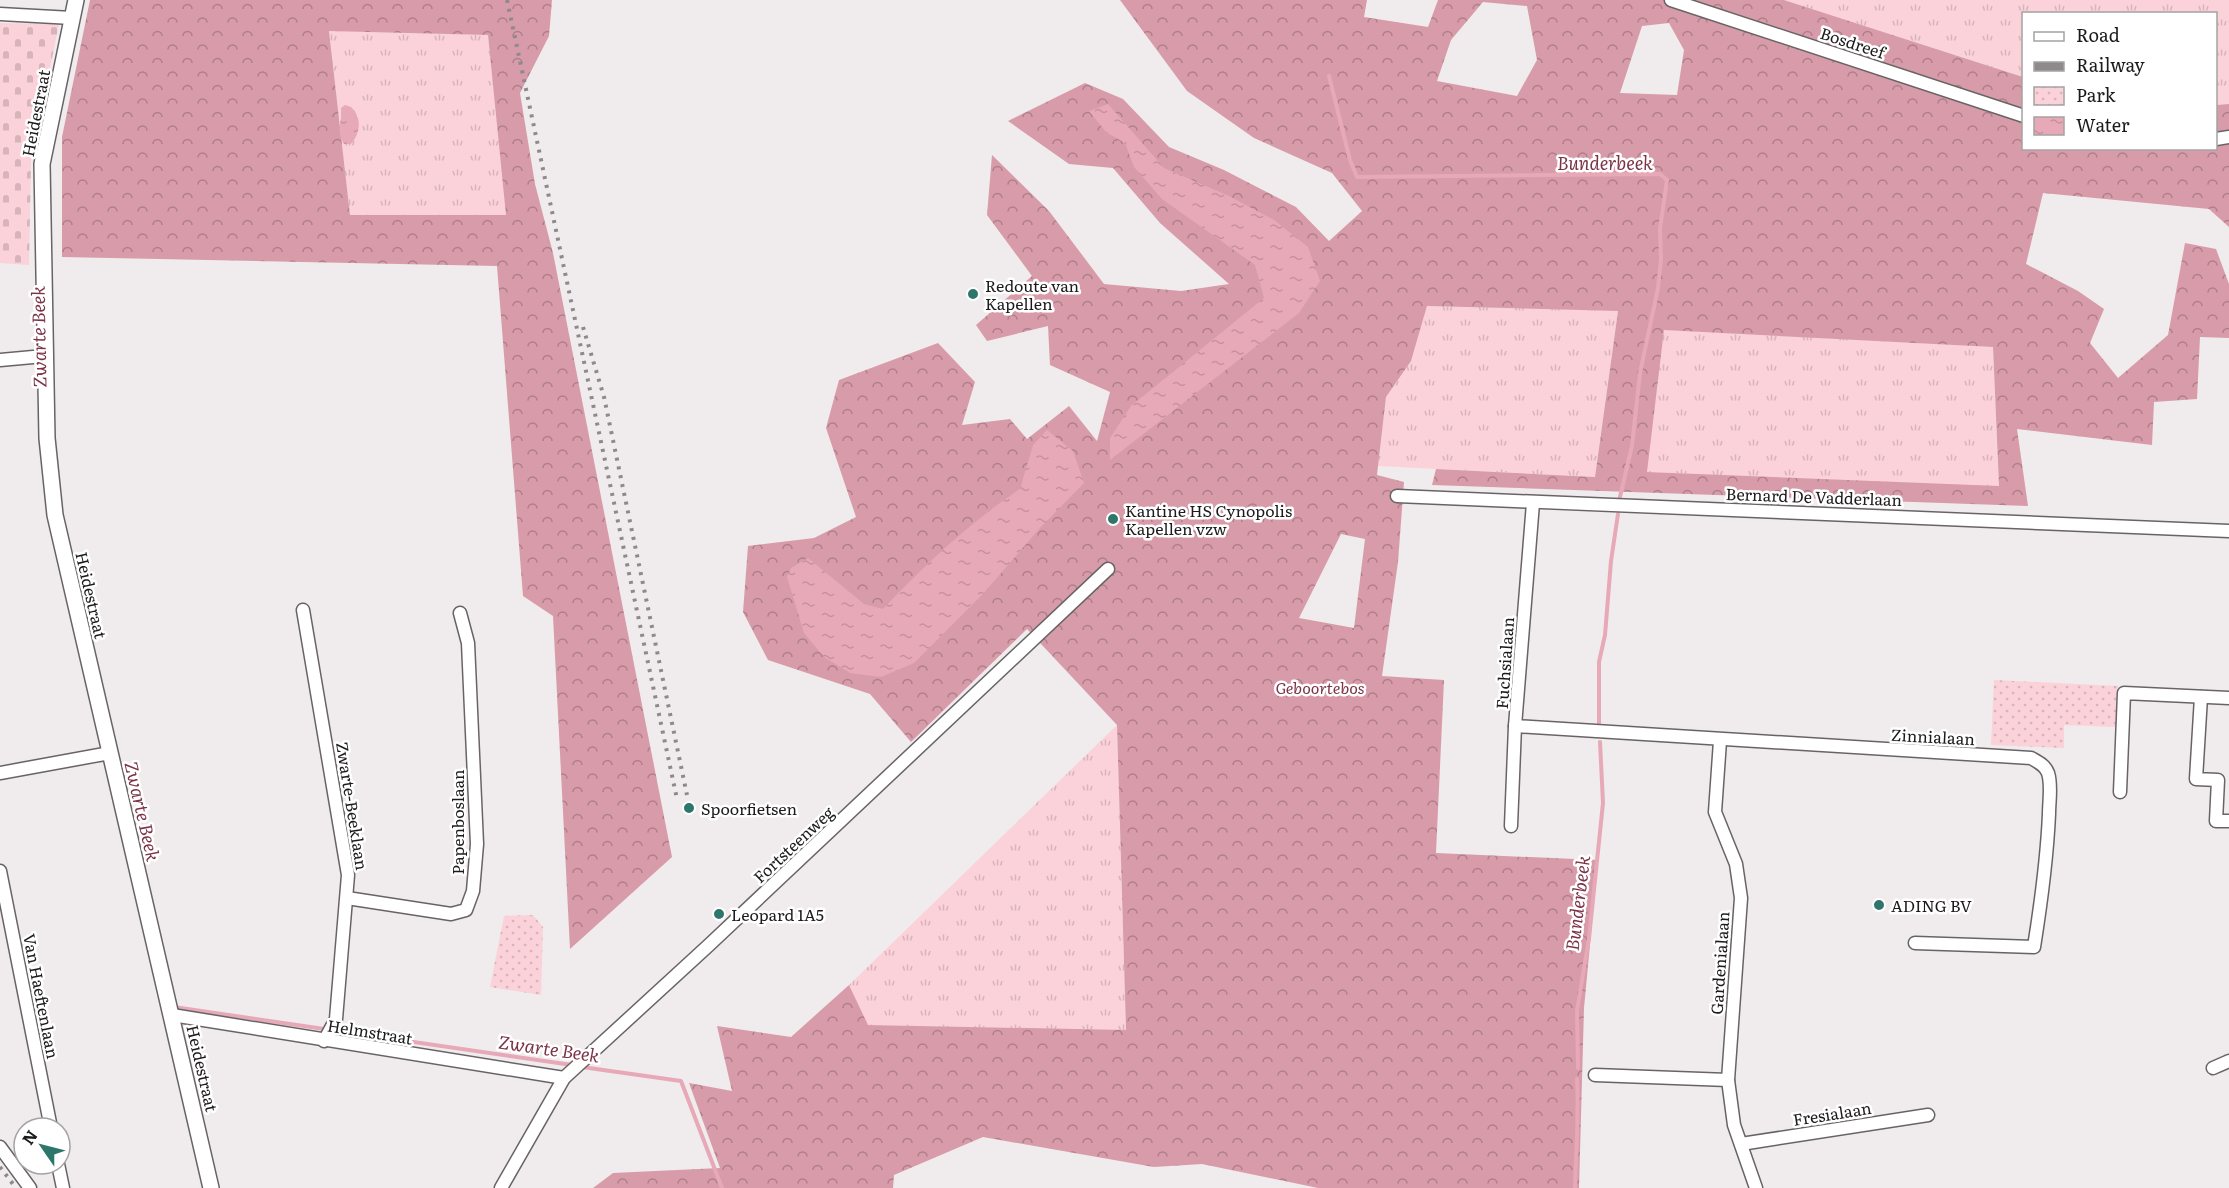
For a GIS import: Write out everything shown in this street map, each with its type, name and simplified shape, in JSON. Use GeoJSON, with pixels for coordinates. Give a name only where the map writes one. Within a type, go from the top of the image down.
{"type":"FeatureCollection","features":[{"type":"Feature","properties":{"kind":"street","name":"Heidestraat"},"geometry":{"type":"LineString","coordinates":[[76,0],[42,164],[46,438],[56,515],[212,1188]]}},
{"type":"Feature","properties":{"kind":"street","name":"Bosdreef"},"geometry":{"type":"LineString","coordinates":[[1671,0],[2022,115]]}},
{"type":"Feature","properties":{"kind":"street"},"geometry":{"type":"LineString","coordinates":[[0,14],[72,18]]}},
{"type":"Feature","properties":{"kind":"street"},"geometry":{"type":"LineString","coordinates":[[0,360],[44,357]]}},
{"type":"Feature","properties":{"kind":"street","name":"Bernard De Vadderlaan"},"geometry":{"type":"LineString","coordinates":[[1397,496],[2229,531]]}},
{"type":"Feature","properties":{"kind":"street","name":"Fuchsialaan"},"geometry":{"type":"LineString","coordinates":[[1511,826],[1515,726],[1533,503]]}},
{"type":"Feature","properties":{"kind":"street","name":"Fortsteenweg"},"geometry":{"type":"LineString","coordinates":[[501,1188],[564,1078],[717,938],[1108,569]]}},
{"type":"Feature","properties":{"kind":"street","name":"Zwarte-Beeklaan"},"geometry":{"type":"LineString","coordinates":[[303,610],[348,875],[336,1019],[324,1041]]}},
{"type":"Feature","properties":{"kind":"street","name":"Papenboslaan"},"geometry":{"type":"LineString","coordinates":[[347,898],[451,914],[466,910],[471,901],[477,844],[468,643],[460,613]]}},
{"type":"Feature","properties":{"kind":"street"},"geometry":{"type":"LineString","coordinates":[[2120,792],[2124,693],[2229,698]]}},
{"type":"Feature","properties":{"kind":"street"},"geometry":{"type":"LineString","coordinates":[[2201,697],[2196,779],[2218,780],[2216,820],[2229,821]]}},
{"type":"Feature","properties":{"kind":"street","name":"Zinnialaan"},"geometry":{"type":"LineString","coordinates":[[1515,726],[1720,741],[2031,758],[2042,764],[2048,771],[2050,795],[2044,889],[2034,947],[1915,943]]}},
{"type":"Feature","properties":{"kind":"street","name":"Gardenialaan"},"geometry":{"type":"LineString","coordinates":[[1720,741],[1715,812],[1736,864],[1741,898],[1728,1080],[1734,1125],[1756,1188]]}},
{"type":"Feature","properties":{"kind":"street"},"geometry":{"type":"LineString","coordinates":[[0,773],[110,753]]}},
{"type":"Feature","properties":{"kind":"street","name":"Van Haeftenlaan"},"geometry":{"type":"LineString","coordinates":[[0,871],[49,1116]]}},
{"type":"Feature","properties":{"kind":"street","name":"Helmstraat"},"geometry":{"type":"LineString","coordinates":[[172,1015],[564,1078]]}},
{"type":"Feature","properties":{"kind":"street"},"geometry":{"type":"LineString","coordinates":[[2213,1068],[2229,1061]]}},
{"type":"Feature","properties":{"kind":"street"},"geometry":{"type":"LineString","coordinates":[[1595,1075],[1728,1080]]}},
{"type":"Feature","properties":{"kind":"street","name":"Fresialaan"},"geometry":{"type":"LineString","coordinates":[[1741,1144],[1928,1115]]}},
{"type":"Feature","properties":{"kind":"street"},"geometry":{"type":"LineString","coordinates":[[0,1147],[30,1188]]}},
{"type":"Feature","properties":{"kind":"green space"},"geometry":{"type":"Polygon","coordinates":[[[90,0],[552,0],[549,36],[520,93],[535,184],[553,253],[672,857],[570,949],[553,616],[523,596],[497,266],[62,257],[62,137],[90,0]],[[329,31],[350,215],[506,215],[488,35],[329,31]]]}},
{"type":"Feature","properties":{"kind":"green space","name":"Geboortebos"},"geometry":{"type":"Polygon","coordinates":[[[1120,0],[1367,0],[1364,17],[1428,27],[1438,0],[1784,0],[2022,77],[2022,150],[2217,150],[2217,105],[2229,104],[2229,227],[2209,209],[2043,193],[2026,264],[2078,291],[2104,309],[2090,343],[2118,378],[2168,335],[2185,243],[2216,249],[2229,284],[2229,338],[2200,337],[2197,399],[2154,402],[2152,445],[2017,429],[2028,506],[1432,485],[1436,469],[1595,477],[1618,311],[1427,306],[1411,361],[1386,397],[1377,475],[1404,482],[1398,562],[1382,676],[1444,680],[1436,853],[1598,860],[1584,1008],[1579,1188],[1318,1188],[1202,1164],[1154,1167],[983,1137],[894,1175],[893,1188],[593,1188],[613,1173],[720,1168],[689,1083],[732,1091],[717,1026],[791,1037],[849,985],[868,1025],[1126,1030],[1117,725],[1027,629],[911,742],[870,694],[768,660],[743,612],[748,546],[814,538],[856,517],[826,428],[839,380],[938,343],[975,382],[962,425],[1010,419],[1027,439],[1069,406],[1097,441],[1110,392],[1050,365],[1048,326],[987,341],[976,325],[1032,276],[987,215],[992,155],[1049,211],[1104,284],[1181,291],[1229,284],[1160,223],[1113,168],[1069,164],[1008,121],[1085,83],[1123,99],[1169,147],[1224,170],[1296,207],[1329,241],[1362,211],[1332,173],[1254,138],[1187,91],[1120,0]],[[1483,2],[1451,40],[1437,81],[1517,96],[1537,60],[1527,6],[1483,2]],[[1669,23],[1642,26],[1620,93],[1677,95],[1684,50],[1669,23]],[[1664,330],[1647,472],[1999,486],[1993,347],[1664,330]],[[1341,534],[1299,618],[1354,628],[1365,539],[1341,534]]]}},
{"type":"Feature","properties":{"kind":"green space"},"geometry":{"type":"Polygon","coordinates":[[[1784,0],[2229,0],[2229,104],[2217,105],[2217,12],[2022,12],[2022,77],[1784,0]]]}},
{"type":"Feature","properties":{"kind":"green space"},"geometry":{"type":"Polygon","coordinates":[[[0,23],[59,24],[31,162],[29,265],[0,263],[0,23]]]}},
{"type":"Feature","properties":{"kind":"green space"},"geometry":{"type":"Polygon","coordinates":[[[329,30],[488,35],[507,215],[350,215],[341,140],[344,144],[358,121],[358,115],[341,114],[339,120],[329,30]]]}},
{"type":"Feature","properties":{"kind":"green space"},"geometry":{"type":"Polygon","coordinates":[[[1427,306],[1618,310],[1595,477],[1378,466],[1386,396],[1411,361],[1427,306]]]}},
{"type":"Feature","properties":{"kind":"green space"},"geometry":{"type":"Polygon","coordinates":[[[1664,329],[1993,347],[1999,487],[1646,472],[1664,329]]]}},
{"type":"Feature","properties":{"kind":"green space"},"geometry":{"type":"Polygon","coordinates":[[[1994,680],[2118,686],[2116,727],[2064,725],[2064,748],[1991,745],[1994,680]]]}},
{"type":"Feature","properties":{"kind":"green space"},"geometry":{"type":"Polygon","coordinates":[[[1117,725],[1126,1031],[867,1025],[849,985],[1117,725]]]}},
{"type":"Feature","properties":{"kind":"green space"},"geometry":{"type":"Polygon","coordinates":[[[533,915],[543,927],[541,995],[490,987],[504,916],[533,915]]]}},
{"type":"Feature","properties":{"kind":"water"},"geometry":{"type":"Polygon","coordinates":[[[1108,104],[1164,168],[1229,196],[1274,220],[1308,247],[1320,281],[1299,313],[1110,460],[1110,438],[1131,406],[1264,298],[1255,265],[1162,199],[1134,167],[1125,143],[1106,132],[1089,111],[1108,104]]]}},
{"type":"Feature","properties":{"kind":"water"},"geometry":{"type":"Polygon","coordinates":[[[345,105],[355,111],[359,125],[357,135],[351,144],[344,144],[340,135],[341,108],[345,105]]]}},
{"type":"Feature","properties":{"kind":"water"},"geometry":{"type":"Polygon","coordinates":[[[1047,430],[1073,451],[1084,483],[1040,528],[982,595],[914,663],[881,677],[850,673],[824,657],[804,633],[787,577],[791,568],[808,558],[864,604],[883,609],[948,545],[1020,489],[1033,445],[1047,430]]]}},
{"type":"Feature","properties":{"kind":"waterway","name":"Bunderbeek"},"geometry":{"type":"LineString","coordinates":[[1329,76],[1350,160],[1357,177],[1660,174],[1667,180],[1660,229],[1661,259],[1658,288],[1640,373],[1632,446],[1619,501]]}},
{"type":"Feature","properties":{"kind":"waterway","name":"Bunderbeek"},"geometry":{"type":"LineString","coordinates":[[1599,723],[1599,662],[1605,635],[1611,561],[1618,514]]}},
{"type":"Feature","properties":{"kind":"waterway","name":"Bunderbeek"},"geometry":{"type":"LineString","coordinates":[[1578,1068],[1577,1011],[1589,938],[1603,803],[1600,742]]}},
{"type":"Feature","properties":{"kind":"waterway","name":"Zwarte Beek"},"geometry":{"type":"LineString","coordinates":[[174,1007],[572,1065]]}},
{"type":"Feature","properties":{"kind":"waterway","name":"Zwarte Beek"},"geometry":{"type":"LineString","coordinates":[[582,1067],[681,1081],[722,1188]]}},
{"type":"Feature","properties":{"kind":"waterway","name":"Bunderbeek"},"geometry":{"type":"LineString","coordinates":[[1575,1188],[1577,1079]]}},
{"type":"Feature","properties":{"kind":"railway"},"geometry":{"type":"LineString","coordinates":[[507,0],[677,799]]}},
{"type":"Feature","properties":{"kind":"railway"},"geometry":{"type":"LineString","coordinates":[[583,327],[604,397],[687,795]]}},
{"type":"Feature","properties":{"kind":"railway"},"geometry":{"type":"LineString","coordinates":[[0,1167],[16,1188]]}},
{"type":"Feature","properties":{"kind":"place","name":"Redoute van Kapellen"},"geometry":{"type":"Point","coordinates":[973,294]}},
{"type":"Feature","properties":{"kind":"place","name":"Kantine HS Cynopolis Kapellen vzw"},"geometry":{"type":"Point","coordinates":[1113,519]}},
{"type":"Feature","properties":{"kind":"place","name":"Spoorfietsen"},"geometry":{"type":"Point","coordinates":[689,808]}},
{"type":"Feature","properties":{"kind":"place","name":"ADING BV"},"geometry":{"type":"Point","coordinates":[1879,905]}},
{"type":"Feature","properties":{"kind":"place","name":"Leopard 1A5"},"geometry":{"type":"Point","coordinates":[719,914]}}]}
